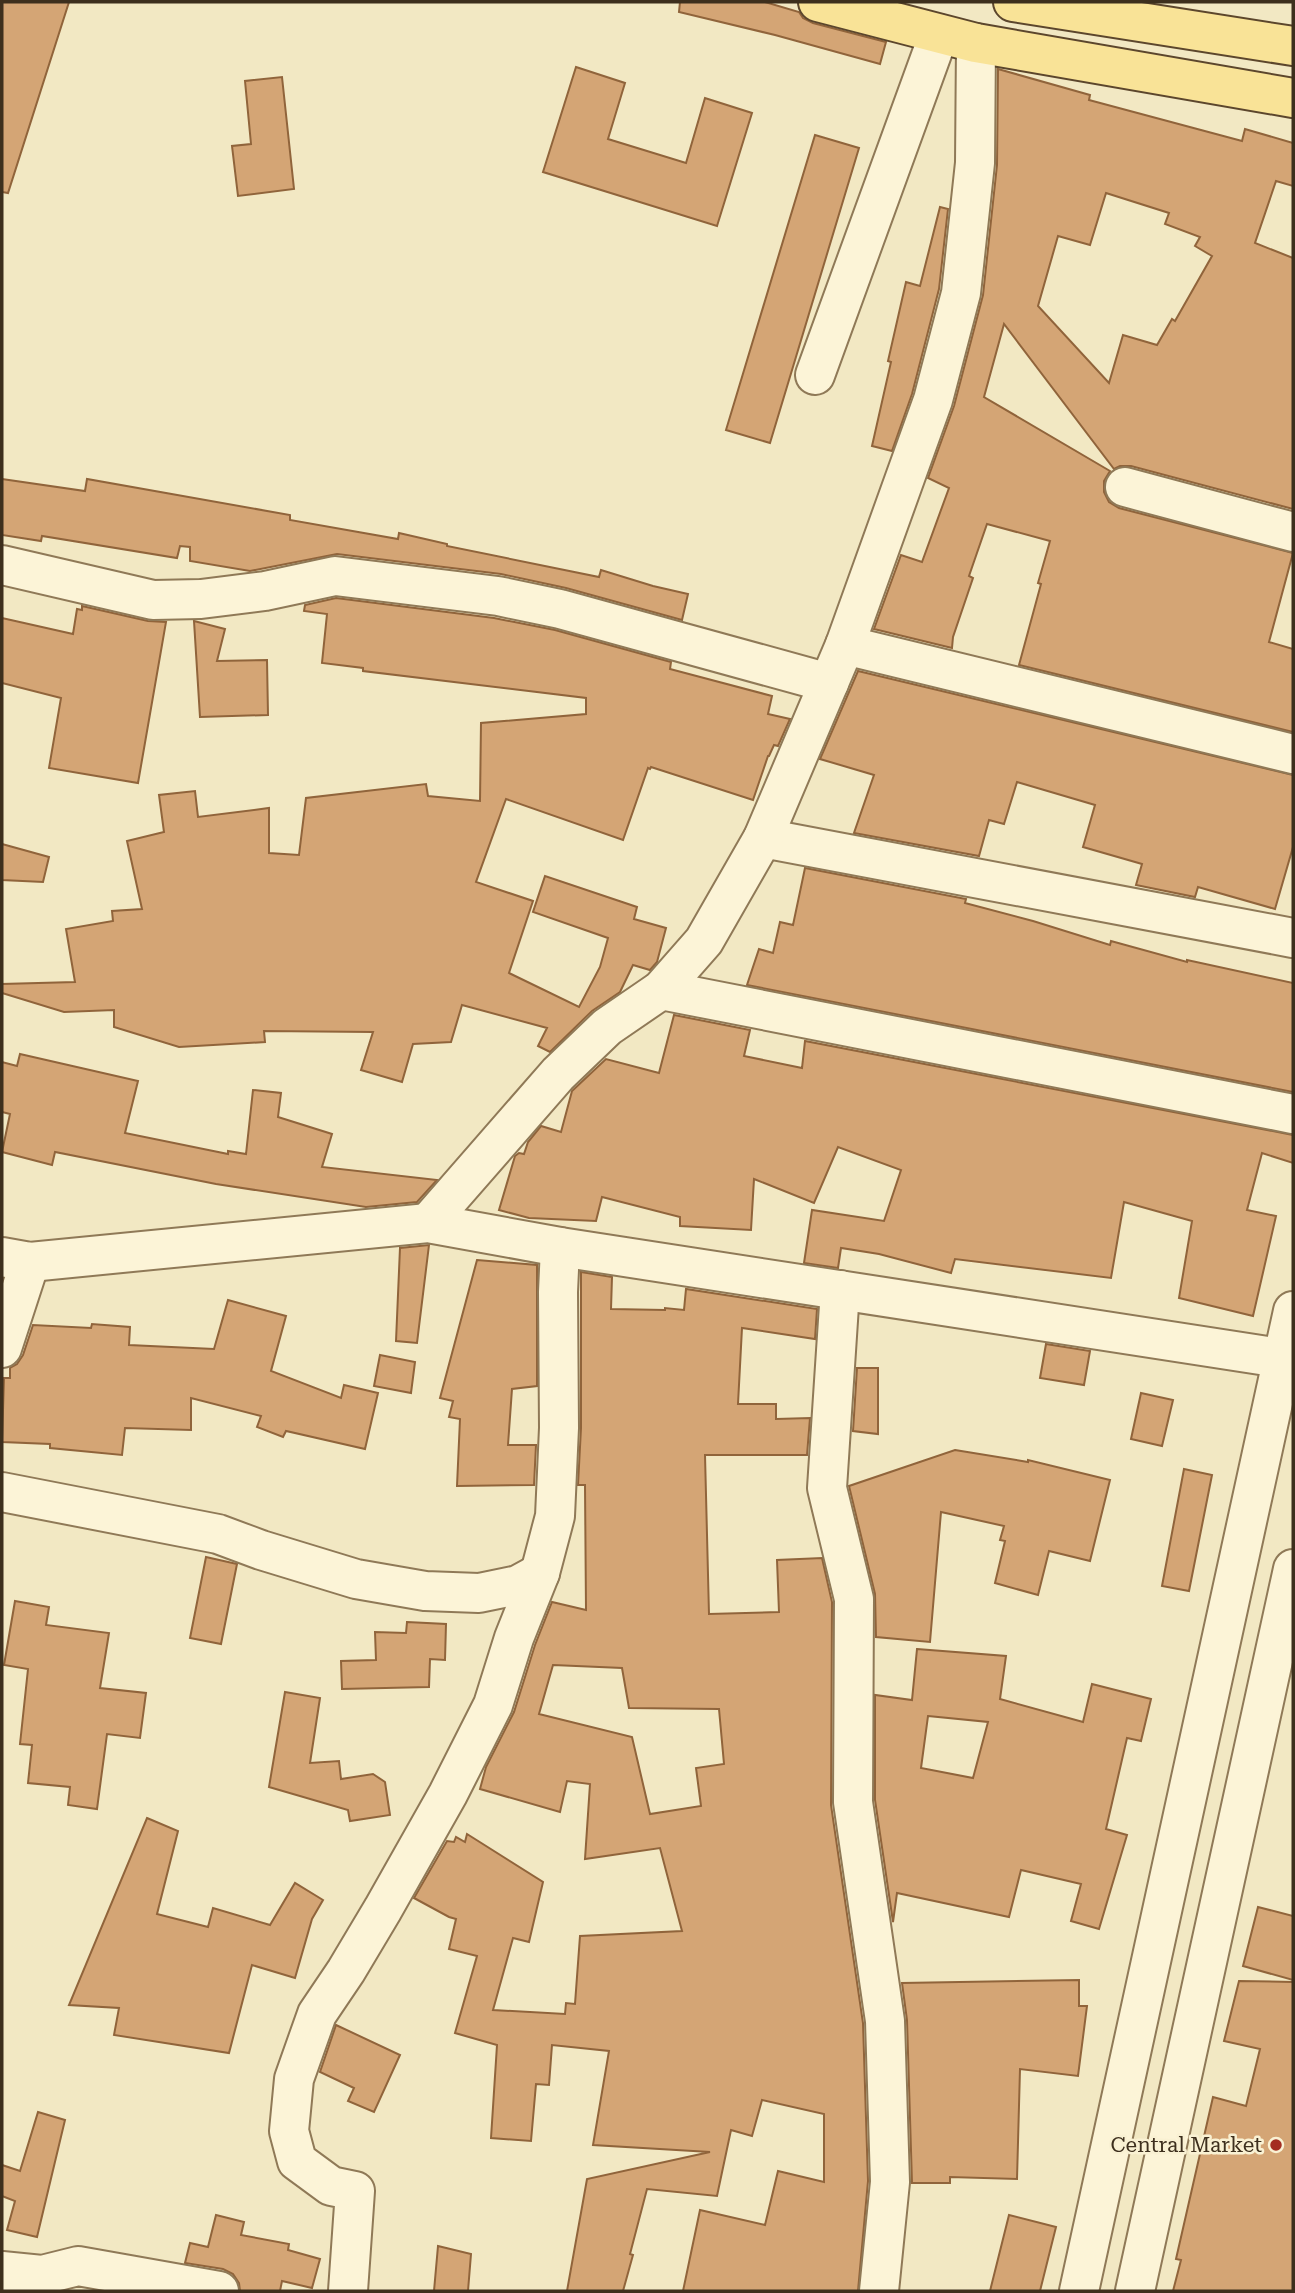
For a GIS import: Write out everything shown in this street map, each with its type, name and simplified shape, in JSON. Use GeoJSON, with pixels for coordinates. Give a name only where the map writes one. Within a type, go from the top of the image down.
{"type":"FeatureCollection","features":[{"type":"Feature","properties":{"kind":"main road"},"geometry":{"type":"LineString","coordinates":[[818,2],[976,43],[1293,98]]}},
{"type":"Feature","properties":{"kind":"main road"},"geometry":{"type":"LineString","coordinates":[[1032,3],[1293,46]]}},
{"type":"Feature","properties":{"kind":"street"},"geometry":{"type":"LineString","coordinates":[[814,375],[939,34]]}},
{"type":"Feature","properties":{"kind":"street"},"geometry":{"type":"LineString","coordinates":[[428,1223],[558,1074],[607,1027],[661,990],[704,941],[763,838],[845,645],[933,400],[961,293],[975,163],[976,43]]}},
{"type":"Feature","properties":{"kind":"street"},"geometry":{"type":"LineString","coordinates":[[1125,487],[1293,532]]}},
{"type":"Feature","properties":{"kind":"street"},"geometry":{"type":"LineString","coordinates":[[2,565],[153,600],[201,599],[265,591],[335,576],[498,596],[560,609],[829,683]]}},
{"type":"Feature","properties":{"kind":"street"},"geometry":{"type":"LineString","coordinates":[[845,645],[1293,754]]}},
{"type":"Feature","properties":{"kind":"street"},"geometry":{"type":"LineString","coordinates":[[763,838],[1293,938]]}},
{"type":"Feature","properties":{"kind":"street"},"geometry":{"type":"LineString","coordinates":[[661,990],[1293,1114]]}},
{"type":"Feature","properties":{"kind":"street"},"geometry":{"type":"LineString","coordinates":[[2,1348],[16,1260],[428,1223],[560,1247],[1288,1359]]}},
{"type":"Feature","properties":{"kind":"street"},"geometry":{"type":"LineString","coordinates":[[348,2291],[355,2191],[331,2186],[297,2161],[289,2131],[294,2078],[317,2014],[383,1909],[448,1794],[493,1705],[514,1638],[540,1573],[555,1516],[559,1428],[560,1247]]}},
{"type":"Feature","properties":{"kind":"street"},"geometry":{"type":"LineString","coordinates":[[840,1290],[827,1488],[854,1599],[853,1802],[885,2021],[890,2182],[879,2291]]}},
{"type":"Feature","properties":{"kind":"street"},"geometry":{"type":"LineString","coordinates":[[1079,2291],[1288,1359],[1293,1311]]}},
{"type":"Feature","properties":{"kind":"street"},"geometry":{"type":"LineString","coordinates":[[2,1492],[218,1534],[356,1580],[425,1591],[479,1593],[518,1584],[540,1573]]}},
{"type":"Feature","properties":{"kind":"street"},"geometry":{"type":"LineString","coordinates":[[1135,2291],[1293,1569]]}},
{"type":"Feature","properties":{"kind":"street"},"geometry":{"type":"LineString","coordinates":[[2,2271],[42,2275],[78,2266],[219,2291]]}},
{"type":"Feature","properties":{"kind":"building"},"geometry":{"type":"Polygon","coordinates":[[[2,2],[69,2],[8,193],[2,192],[2,2]]]}},
{"type":"Feature","properties":{"kind":"building"},"geometry":{"type":"Polygon","coordinates":[[[680,2],[765,2],[799,12],[803,18],[813,23],[886,42],[880,64],[679,12],[680,2]]]}},
{"type":"Feature","properties":{"kind":"building"},"geometry":{"type":"Polygon","coordinates":[[[576,67],[625,83],[608,139],[686,163],[705,98],[752,113],[717,226],[543,172],[576,67]]]}},
{"type":"Feature","properties":{"kind":"building"},"geometry":{"type":"Polygon","coordinates":[[[998,69],[1090,95],[1089,100],[1242,141],[1245,129],[1293,143],[1293,186],[1276,181],[1255,243],[1293,258],[1293,509],[1131,466],[1114,469],[1004,324],[984,397],[1110,471],[1104,481],[1104,492],[1109,502],[1119,508],[1293,553],[1269,642],[1293,649],[1293,732],[1019,665],[1050,541],[987,524],[969,576],[973,578],[953,637],[952,648],[874,629],[901,555],[922,562],[949,488],[928,478],[954,406],[983,295],[997,165],[998,69]],[[1106,193],[1090,245],[1058,236],[1038,306],[1109,383],[1123,335],[1157,345],[1172,319],[1175,321],[1212,256],[1195,246],[1200,237],[1165,224],[1169,213],[1106,193]]]}},
{"type":"Feature","properties":{"kind":"building"},"geometry":{"type":"Polygon","coordinates":[[[282,77],[294,189],[238,196],[232,146],[251,144],[245,81],[282,77]]]}},
{"type":"Feature","properties":{"kind":"building"},"geometry":{"type":"Polygon","coordinates":[[[815,135],[859,148],[770,443],[726,430],[815,135]]]}},
{"type":"Feature","properties":{"kind":"building"},"geometry":{"type":"Polygon","coordinates":[[[940,207],[948,209],[939,289],[912,394],[892,451],[872,446],[891,362],[888,361],[906,282],[920,286],[940,207]]]}},
{"type":"Feature","properties":{"kind":"building"},"geometry":{"type":"Polygon","coordinates":[[[2,479],[85,491],[87,479],[290,515],[290,520],[398,539],[399,533],[447,546],[599,577],[601,570],[688,594],[682,620],[566,588],[501,574],[337,554],[250,571],[190,561],[190,547],[180,546],[177,558],[42,536],[41,541],[2,535],[2,479]]]}},
{"type":"Feature","properties":{"kind":"building"},"geometry":{"type":"Polygon","coordinates":[[[336,598],[494,618],[555,630],[671,662],[670,669],[772,696],[768,714],[790,719],[778,746],[774,745],[768,756],[753,800],[651,767],[648,768],[623,840],[506,799],[476,882],[533,901],[509,973],[579,1007],[600,967],[608,938],[533,912],[545,876],[637,907],[634,919],[666,928],[657,962],[650,970],[633,965],[620,992],[592,1011],[550,1052],[538,1046],[547,1028],[462,1005],[451,1042],[413,1044],[402,1082],[361,1070],[373,1032],[264,1031],[265,1042],[179,1047],[114,1027],[114,1010],[64,1012],[2,993],[2,984],[75,982],[66,929],[113,921],[112,911],[142,909],[127,841],[164,832],[159,795],[195,791],[198,817],[269,808],[269,853],[299,855],[306,798],[426,784],[428,796],[480,801],[481,723],[586,714],[586,698],[363,671],[363,668],[322,663],[327,614],[304,611],[305,605],[336,598]]]}},
{"type":"Feature","properties":{"kind":"building"},"geometry":{"type":"Polygon","coordinates":[[[82,606],[148,621],[166,622],[138,783],[49,768],[61,698],[2,683],[2,618],[73,634],[77,609],[82,610],[82,606]]]}},
{"type":"Feature","properties":{"kind":"building"},"geometry":{"type":"Polygon","coordinates":[[[194,621],[225,629],[217,661],[267,660],[268,715],[200,717],[194,621]]]}},
{"type":"Feature","properties":{"kind":"building"},"geometry":{"type":"Polygon","coordinates":[[[858,671],[1293,775],[1293,847],[1275,909],[1198,887],[1195,897],[1136,885],[1142,864],[1083,847],[1095,805],[1017,782],[1004,824],[989,820],[979,856],[854,833],[874,775],[820,759],[858,671]]]}},
{"type":"Feature","properties":{"kind":"building"},"geometry":{"type":"Polygon","coordinates":[[[2,844],[49,857],[43,882],[2,880],[2,844]]]}},
{"type":"Feature","properties":{"kind":"building"},"geometry":{"type":"Polygon","coordinates":[[[805,868],[966,899],[965,903],[1110,945],[1111,941],[1187,962],[1293,983],[1293,1092],[747,985],[759,949],[773,953],[780,922],[793,925],[805,868]]]}},
{"type":"Feature","properties":{"kind":"building"},"geometry":{"type":"Polygon","coordinates":[[[674,1015],[750,1030],[744,1056],[802,1068],[805,1041],[1293,1135],[1293,1163],[1262,1153],[1247,1210],[1276,1216],[1253,1316],[1179,1298],[1192,1221],[1124,1202],[1111,1278],[955,1259],[951,1273],[879,1254],[841,1248],[838,1268],[804,1263],[812,1210],[884,1221],[901,1170],[838,1147],[814,1203],[754,1179],[751,1230],[680,1226],[680,1217],[602,1197],[596,1221],[529,1218],[499,1210],[515,1156],[524,1154],[528,1142],[541,1126],[561,1132],[572,1091],[606,1059],[659,1073],[674,1015]]]}},
{"type":"Feature","properties":{"kind":"building"},"geometry":{"type":"Polygon","coordinates":[[[20,1054],[138,1081],[125,1133],[228,1154],[228,1151],[246,1154],[253,1090],[281,1093],[278,1117],[332,1134],[322,1167],[437,1180],[417,1202],[366,1207],[216,1184],[55,1152],[52,1165],[2,1152],[10,1114],[2,1112],[2,1062],[17,1066],[20,1054]]]}},
{"type":"Feature","properties":{"kind":"building"},"geometry":{"type":"Polygon","coordinates":[[[429,1245],[417,1343],[396,1341],[400,1248],[429,1245]]]}},
{"type":"Feature","properties":{"kind":"building"},"geometry":{"type":"Polygon","coordinates":[[[477,1260],[537,1265],[537,1386],[512,1389],[508,1445],[536,1445],[534,1485],[457,1486],[460,1419],[449,1417],[453,1401],[440,1398],[477,1260]]]}},
{"type":"Feature","properties":{"kind":"building"},"geometry":{"type":"Polygon","coordinates":[[[581,1272],[612,1277],[611,1309],[684,1310],[686,1289],[817,1309],[815,1339],[742,1328],[738,1404],[776,1404],[776,1419],[810,1418],[807,1455],[705,1455],[709,1614],[779,1612],[777,1560],[822,1558],[832,1602],[831,1805],[863,2023],[868,2181],[858,2291],[683,2291],[700,2210],[765,2225],[778,2171],[824,2182],[824,2114],[762,2100],[752,2136],[731,2130],[717,2196],[647,2189],[623,2291],[567,2291],[587,2179],[710,2152],[593,2145],[609,2051],[552,2045],[549,2085],[536,2084],[531,2141],[491,2138],[497,2045],[455,2033],[477,1956],[449,1949],[456,1919],[414,1898],[447,1841],[454,1842],[456,1837],[465,1842],[467,1834],[543,1882],[529,1942],[513,1938],[493,2010],[565,2014],[566,2003],[575,2004],[580,1936],[682,1931],[660,1848],[585,1859],[590,1784],[567,1781],[560,1812],[480,1789],[486,1767],[514,1712],[552,1602],[586,1610],[585,1485],[578,1485],[581,1428],[581,1272]],[[553,1665],[539,1714],[632,1737],[650,1814],[701,1806],[696,1768],[724,1764],[719,1709],[629,1708],[622,1668],[553,1665]]]}},
{"type":"Feature","properties":{"kind":"building"},"geometry":{"type":"Polygon","coordinates":[[[228,1300],[286,1316],[271,1371],[341,1398],[344,1385],[378,1393],[365,1449],[286,1431],[283,1437],[257,1427],[261,1416],[191,1398],[191,1430],[125,1428],[122,1455],[50,1448],[50,1444],[2,1442],[4,1378],[10,1378],[10,1368],[17,1364],[23,1355],[33,1325],[91,1328],[92,1324],[130,1327],[129,1345],[214,1349],[228,1300]]]}},
{"type":"Feature","properties":{"kind":"building"},"geometry":{"type":"Polygon","coordinates":[[[1046,1344],[1090,1351],[1084,1385],[1040,1378],[1046,1344]]]}},
{"type":"Feature","properties":{"kind":"building"},"geometry":{"type":"Polygon","coordinates":[[[380,1355],[415,1362],[411,1393],[374,1386],[380,1355]]]}},
{"type":"Feature","properties":{"kind":"building"},"geometry":{"type":"Polygon","coordinates":[[[857,1368],[878,1368],[878,1434],[853,1431],[857,1368]]]}},
{"type":"Feature","properties":{"kind":"building"},"geometry":{"type":"Polygon","coordinates":[[[1141,1393],[1173,1400],[1162,1446],[1131,1439],[1141,1393]]]}},
{"type":"Feature","properties":{"kind":"building"},"geometry":{"type":"Polygon","coordinates":[[[955,1450],[1028,1460],[1110,1480],[1090,1561],[1049,1551],[1038,1595],[995,1583],[1005,1541],[1000,1540],[1004,1526],[941,1512],[930,1642],[876,1637],[875,1594],[849,1486],[955,1450]]]}},
{"type":"Feature","properties":{"kind":"building"},"geometry":{"type":"Polygon","coordinates":[[[1184,1469],[1212,1475],[1189,1591],[1162,1586],[1184,1469]]]}},
{"type":"Feature","properties":{"kind":"building"},"geometry":{"type":"Polygon","coordinates":[[[206,1557],[237,1564],[221,1644],[190,1638],[206,1557]]]}},
{"type":"Feature","properties":{"kind":"building"},"geometry":{"type":"Polygon","coordinates":[[[15,1601],[49,1607],[46,1625],[109,1633],[100,1688],[146,1693],[140,1738],[107,1734],[97,1809],[68,1805],[70,1787],[28,1783],[32,1745],[20,1744],[28,1669],[4,1665],[15,1601]]]}},
{"type":"Feature","properties":{"kind":"building"},"geometry":{"type":"Polygon","coordinates":[[[407,1622],[446,1624],[445,1660],[430,1659],[429,1687],[342,1689],[341,1661],[376,1660],[375,1632],[406,1633],[407,1622]]]}},
{"type":"Feature","properties":{"kind":"building"},"geometry":{"type":"Polygon","coordinates":[[[917,1649],[1006,1656],[1000,1699],[1083,1722],[1092,1684],[1151,1699],[1141,1741],[1127,1738],[1106,1829],[1127,1835],[1099,1929],[1071,1921],[1081,1884],[1021,1870],[1009,1917],[897,1893],[893,1922],[875,1800],[875,1695],[912,1700],[917,1649]],[[928,1716],[921,1768],[973,1778],[988,1722],[928,1716]]]}},
{"type":"Feature","properties":{"kind":"building"},"geometry":{"type":"Polygon","coordinates":[[[285,1692],[320,1698],[310,1763],[339,1761],[341,1779],[373,1774],[385,1782],[390,1815],[350,1821],[348,1810],[269,1787],[285,1692]]]}},
{"type":"Feature","properties":{"kind":"building"},"geometry":{"type":"Polygon","coordinates":[[[147,1818],[178,1831],[157,1914],[208,1927],[213,1908],[270,1925],[295,1883],[323,1900],[312,1919],[295,1978],[252,1965],[229,2053],[114,2035],[119,2008],[69,2005],[147,1818]]]}},
{"type":"Feature","properties":{"kind":"building"},"geometry":{"type":"Polygon","coordinates":[[[1258,1907],[1293,1916],[1293,1980],[1243,1966],[1258,1907]]]}},
{"type":"Feature","properties":{"kind":"building"},"geometry":{"type":"Polygon","coordinates":[[[1079,1980],[1079,2006],[1087,2006],[1078,2076],[1020,2069],[1017,2179],[950,2177],[950,2183],[912,2183],[907,2020],[902,1983],[1079,1980]]]}},
{"type":"Feature","properties":{"kind":"building"},"geometry":{"type":"Polygon","coordinates":[[[1239,1981],[1293,1982],[1293,2291],[1173,2291],[1181,2260],[1176,2259],[1213,2097],[1246,2106],[1260,2049],[1224,2041],[1239,1981]]]}},
{"type":"Feature","properties":{"kind":"building"},"geometry":{"type":"Polygon","coordinates":[[[336,2025],[400,2055],[374,2112],[348,2101],[354,2088],[320,2072],[336,2025]]]}},
{"type":"Feature","properties":{"kind":"building"},"geometry":{"type":"Polygon","coordinates":[[[38,2112],[65,2120],[37,2237],[7,2230],[15,2201],[2,2196],[2,2165],[20,2171],[38,2112]]]}},
{"type":"Feature","properties":{"kind":"building"},"geometry":{"type":"Polygon","coordinates":[[[216,2215],[244,2222],[241,2235],[289,2244],[288,2250],[320,2259],[312,2288],[282,2281],[280,2291],[240,2291],[239,2283],[233,2274],[223,2269],[185,2263],[190,2243],[208,2247],[216,2215]]]}},
{"type":"Feature","properties":{"kind":"building"},"geometry":{"type":"Polygon","coordinates":[[[1009,2215],[1056,2227],[1040,2291],[990,2291],[1009,2215]]]}},
{"type":"Feature","properties":{"kind":"building"},"geometry":{"type":"Polygon","coordinates":[[[438,2246],[471,2254],[468,2291],[434,2291],[438,2246]]]}},
{"type":"Feature","properties":{"kind":"place","name":"Central Market"},"geometry":{"type":"Point","coordinates":[1276,2145]}}]}
